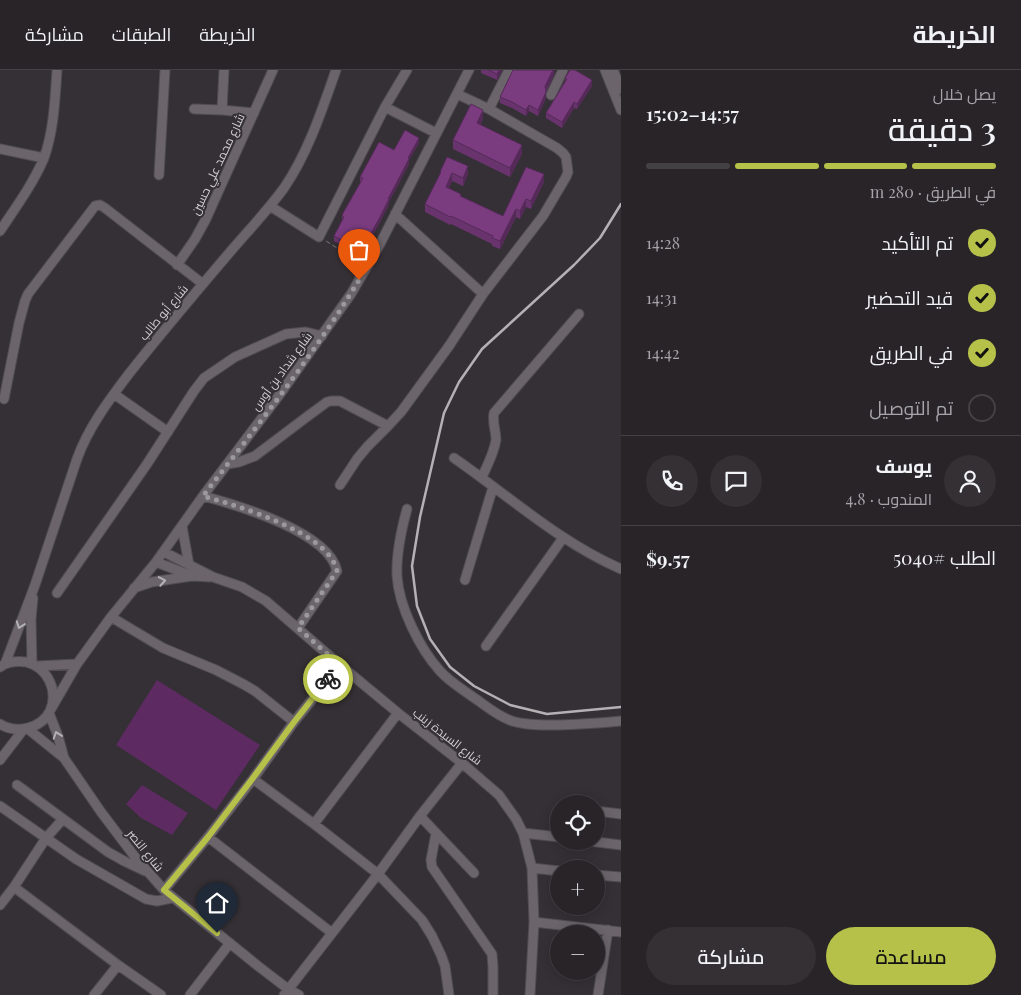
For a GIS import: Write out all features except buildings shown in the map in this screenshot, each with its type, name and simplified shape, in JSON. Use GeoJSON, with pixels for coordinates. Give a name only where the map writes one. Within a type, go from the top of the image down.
{"type":"FeatureCollection","features":[{"type":"Feature","properties":{"kind":"street"},"geometry":{"type":"LineString","coordinates":[[0,231],[26,193],[44,158],[52,124],[57,70]]}},
{"type":"Feature","properties":{"kind":"street"},"geometry":{"type":"LineString","coordinates":[[158,175],[165,70]]}},
{"type":"Feature","properties":{"kind":"street"},"geometry":{"type":"LineString","coordinates":[[222,110],[224,70]]}},
{"type":"Feature","properties":{"kind":"street","name":"شارع محمد علي حسين"},"geometry":{"type":"LineString","coordinates":[[177,265],[206,220],[273,70]]}},
{"type":"Feature","properties":{"kind":"street","name":"شارع أبو طالب"},"geometry":{"type":"LineString","coordinates":[[2,664],[34,585],[80,451],[95,423],[114,394],[142,358],[270,206],[290,179],[302,157],[336,70]]}},
{"type":"Feature","properties":{"kind":"street"},"geometry":{"type":"LineString","coordinates":[[270,206],[319,237],[385,107],[407,70]]}},
{"type":"Feature","properties":{"kind":"street","name":"شارع شداد بن أوس"},"geometry":{"type":"LineString","coordinates":[[50,711],[77,664],[112,616],[164,552],[203,496],[322,336],[350,294],[367,267],[469,70]]}},
{"type":"Feature","properties":{"kind":"street"},"geometry":{"type":"LineString","coordinates":[[489,109],[509,70]]}},
{"type":"Feature","properties":{"kind":"street"},"geometry":{"type":"LineString","coordinates":[[551,95],[563,70]]}},
{"type":"Feature","properties":{"kind":"street"},"geometry":{"type":"LineString","coordinates":[[606,70],[614,73],[621,89]]}},
{"type":"Feature","properties":{"kind":"street"},"geometry":{"type":"LineString","coordinates":[[614,73],[621,110]]}},
{"type":"Feature","properties":{"kind":"street"},"geometry":{"type":"LineString","coordinates":[[340,485],[357,458],[401,412],[449,346],[483,294],[543,216],[566,178],[568,168],[566,157],[557,148],[489,109],[457,94]]}},
{"type":"Feature","properties":{"kind":"street"},"geometry":{"type":"LineString","coordinates":[[385,107],[436,133]]}},
{"type":"Feature","properties":{"kind":"street"},"geometry":{"type":"LineString","coordinates":[[194,109],[254,113]]}},
{"type":"Feature","properties":{"kind":"street"},"geometry":{"type":"LineString","coordinates":[[0,149],[44,158]]}},
{"type":"Feature","properties":{"kind":"street"},"geometry":{"type":"LineString","coordinates":[[4,399],[19,323],[28,294],[94,206],[100,205],[105,208],[203,284]]}},
{"type":"Feature","properties":{"kind":"street"},"geometry":{"type":"LineString","coordinates":[[395,214],[483,294]]}},
{"type":"Feature","properties":{"kind":"street"},"geometry":{"type":"LineString","coordinates":[[482,477],[493,453],[496,438],[494,413],[579,314]]}},
{"type":"Feature","properties":{"kind":"street"},"geometry":{"type":"LineString","coordinates":[[57,593],[147,464],[198,384],[204,378],[235,357],[286,334],[306,332],[322,336]]}},
{"type":"Feature","properties":{"kind":"street"},"geometry":{"type":"LineString","coordinates":[[114,394],[168,432]]}},
{"type":"Feature","properties":{"kind":"street"},"geometry":{"type":"LineString","coordinates":[[228,464],[256,456],[327,402],[331,401],[340,401],[388,426]]}},
{"type":"Feature","properties":{"kind":"street"},"geometry":{"type":"LineString","coordinates":[[454,458],[563,538],[587,553],[621,570]]}},
{"type":"Feature","properties":{"kind":"street"},"geometry":{"type":"LineString","coordinates":[[465,580],[493,487]]}},
{"type":"Feature","properties":{"kind":"street"},"geometry":{"type":"LineString","coordinates":[[203,496],[236,505],[283,523],[323,548],[332,558],[336,564],[337,571],[298,628]]}},
{"type":"Feature","properties":{"kind":"street"},"geometry":{"type":"LineString","coordinates":[[406,509],[398,551],[397,574],[400,598],[424,650],[440,671],[460,688],[493,711],[512,721],[534,725],[570,725],[621,721]]}},
{"type":"Feature","properties":{"kind":"street"},"geometry":{"type":"LineString","coordinates":[[182,526],[189,565]]}},
{"type":"Feature","properties":{"kind":"street"},"geometry":{"type":"LineString","coordinates":[[486,646],[563,538]]}},
{"type":"Feature","properties":{"kind":"street","name":"شارع السيدة زينب"},"geometry":{"type":"LineString","coordinates":[[164,552],[213,577],[249,590],[266,601],[340,665],[500,795],[523,833],[532,868],[534,922],[530,995]]}},
{"type":"Feature","properties":{"kind":"street","name":"شارع السيدة زينب"},"geometry":{"type":"LineString","coordinates":[[156,562],[192,576],[213,577]]}},
{"type":"Feature","properties":{"kind":"street"},"geometry":{"type":"LineString","coordinates":[[134,588],[152,582],[192,576]]}},
{"type":"Feature","properties":{"kind":"street","name":"شارع أبو طالب"},"geometry":{"type":"LineString","coordinates":[[34,585],[31,619],[34,665]]}},
{"type":"Feature","properties":{"kind":"street"},"geometry":{"type":"LineString","coordinates":[[112,616],[163,648],[216,670],[243,684],[255,691],[294,722]]}},
{"type":"Feature","properties":{"kind":"street"},"geometry":{"type":"LineString","coordinates":[[2,664],[19,661],[34,665],[77,664]]}},
{"type":"Feature","properties":{"kind":"street"},"geometry":{"type":"LineString","coordinates":[[0,724],[12,729],[26,729],[40,723],[50,711],[54,697],[52,685],[46,674],[34,665]]}},
{"type":"Feature","properties":{"kind":"street"},"geometry":{"type":"LineString","coordinates":[[164,890],[208,837],[294,722],[340,665]]}},
{"type":"Feature","properties":{"kind":"street","name":"شارع النصر"},"geometry":{"type":"LineString","coordinates":[[50,711],[64,758]]}},
{"type":"Feature","properties":{"kind":"street"},"geometry":{"type":"LineString","coordinates":[[314,824],[398,713]]}},
{"type":"Feature","properties":{"kind":"street"},"geometry":{"type":"LineString","coordinates":[[0,760],[26,729]]}},
{"type":"Feature","properties":{"kind":"street","name":"شارع النصر"},"geometry":{"type":"LineString","coordinates":[[26,729],[64,758],[101,812],[148,873],[172,898],[230,943],[286,992],[299,995]]}},
{"type":"Feature","properties":{"kind":"street"},"geometry":{"type":"LineString","coordinates":[[286,992],[462,763]]}},
{"type":"Feature","properties":{"kind":"street"},"geometry":{"type":"LineString","coordinates":[[253,778],[378,874],[422,920],[432,936],[445,966],[449,995]]}},
{"type":"Feature","properties":{"kind":"street"},"geometry":{"type":"LineString","coordinates":[[17,785],[108,852],[148,873]]}},
{"type":"Feature","properties":{"kind":"street"},"geometry":{"type":"LineString","coordinates":[[0,806],[76,859],[146,899],[157,901],[172,898]]}},
{"type":"Feature","properties":{"kind":"street"},"geometry":{"type":"LineString","coordinates":[[605,812],[621,814]]}},
{"type":"Feature","properties":{"kind":"street"},"geometry":{"type":"LineString","coordinates":[[420,816],[474,873]]}},
{"type":"Feature","properties":{"kind":"street"},"geometry":{"type":"LineString","coordinates":[[0,905],[46,838],[63,819]]}},
{"type":"Feature","properties":{"kind":"street"},"geometry":{"type":"LineString","coordinates":[[436,833],[431,860],[432,867],[492,954],[494,995]]}},
{"type":"Feature","properties":{"kind":"street"},"geometry":{"type":"LineString","coordinates":[[523,833],[550,836]]}},
{"type":"Feature","properties":{"kind":"street"},"geometry":{"type":"LineString","coordinates":[[208,837],[332,933]]}},
{"type":"Feature","properties":{"kind":"street"},"geometry":{"type":"LineString","coordinates":[[605,843],[621,845]]}},
{"type":"Feature","properties":{"kind":"street"},"geometry":{"type":"LineString","coordinates":[[532,868],[550,870]]}},
{"type":"Feature","properties":{"kind":"street"},"geometry":{"type":"LineString","coordinates":[[605,876],[621,878]]}},
{"type":"Feature","properties":{"kind":"street"},"geometry":{"type":"LineString","coordinates":[[14,887],[161,995]]}},
{"type":"Feature","properties":{"kind":"street"},"geometry":{"type":"LineString","coordinates":[[534,922],[621,932]]}},
{"type":"Feature","properties":{"kind":"street"},"geometry":{"type":"LineString","coordinates":[[598,995],[608,930]]}},
{"type":"Feature","properties":{"kind":"street"},"geometry":{"type":"LineString","coordinates":[[190,995],[230,943]]}},
{"type":"Feature","properties":{"kind":"street"},"geometry":{"type":"LineString","coordinates":[[94,995],[118,965]]}},
{"type":"Feature","properties":{"kind":"path"},"geometry":{"type":"LineString","coordinates":[[319,237],[367,267]]}},
{"type":"Feature","properties":{"kind":"shaded area"},"geometry":{"type":"Polygon","coordinates":[[[157,680],[260,745],[216,810],[116,745],[157,680]]]}},
{"type":"Feature","properties":{"kind":"shaded area"},"geometry":{"type":"Polygon","coordinates":[[[142,785],[188,813],[172,835],[141,818],[126,804],[142,785]]]}},
{"type":"Feature","properties":{"kind":"railway"},"geometry":{"type":"LineString","coordinates":[[621,204],[600,238],[574,265],[482,349],[459,382],[444,413],[420,517],[412,566],[417,606],[430,639],[450,667],[474,686],[510,705],[547,714],[621,707]]}},
{"type":"Feature","properties":{"kind":"way so far"},"geometry":{"type":"LineString","coordinates":[[328,679],[340,665],[298,628],[337,571],[336,564],[332,558],[323,548],[283,523],[236,505],[203,496],[280,394],[359,280]]}},
{"type":"Feature","properties":{"kind":"route"},"geometry":{"type":"LineString","coordinates":[[217,933],[164,890],[208,837],[328,679]]}}]}
